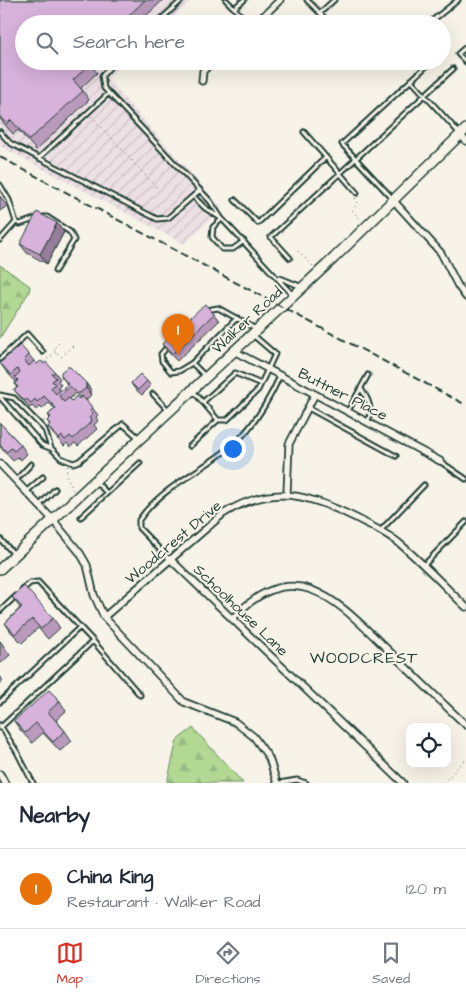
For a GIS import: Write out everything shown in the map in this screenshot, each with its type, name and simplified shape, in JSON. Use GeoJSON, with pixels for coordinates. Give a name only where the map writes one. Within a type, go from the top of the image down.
{"type":"FeatureCollection","features":[{"type":"Feature","properties":{"kind":"street"},"geometry":{"type":"LineString","coordinates":[[264,15],[280,0]]}},
{"type":"Feature","properties":{"kind":"street"},"geometry":{"type":"LineString","coordinates":[[202,81],[204,70]]}},
{"type":"Feature","properties":{"kind":"street","name":"Walker Road"},"geometry":{"type":"LineString","coordinates":[[0,569],[464,135]]}},
{"type":"Feature","properties":{"kind":"street"},"geometry":{"type":"LineString","coordinates":[[393,200],[441,253],[458,286],[466,297]]}},
{"type":"Feature","properties":{"kind":"street","name":"Buttner Place"},"geometry":{"type":"LineString","coordinates":[[234,351],[440,461]]}},
{"type":"Feature","properties":{"kind":"street"},"geometry":{"type":"LineString","coordinates":[[287,494],[289,444],[315,394]]}},
{"type":"Feature","properties":{"kind":"street"},"geometry":{"type":"LineString","coordinates":[[0,464],[76,547],[87,565],[94,595],[104,617],[184,702],[235,722],[254,737],[269,758],[278,783]]}},
{"type":"Feature","properties":{"kind":"street","name":"Woodcrest Drive"},"geometry":{"type":"LineString","coordinates":[[104,617],[170,559],[237,505],[257,497],[287,494],[328,504],[398,542],[465,605]]}},
{"type":"Feature","properties":{"kind":"street","name":"Schoolhouse Lane"},"geometry":{"type":"LineString","coordinates":[[170,559],[403,783]]}},
{"type":"Feature","properties":{"kind":"street"},"geometry":{"type":"LineString","coordinates":[[232,619],[246,604],[268,591],[296,586],[326,595],[352,615],[466,726]]}},
{"type":"Feature","properties":{"kind":"street"},"geometry":{"type":"LineString","coordinates":[[0,774],[5,783]]}},
{"type":"Feature","properties":{"kind":"lane"},"geometry":{"type":"LineString","coordinates":[[166,15],[182,0]]}},
{"type":"Feature","properties":{"kind":"lane"},"geometry":{"type":"LineString","coordinates":[[226,0],[241,15]]}},
{"type":"Feature","properties":{"kind":"lane"},"geometry":{"type":"LineString","coordinates":[[234,8],[244,0]]}},
{"type":"Feature","properties":{"kind":"lane"},"geometry":{"type":"LineString","coordinates":[[308,0],[320,13],[334,0]]}},
{"type":"Feature","properties":{"kind":"lane"},"geometry":{"type":"LineString","coordinates":[[439,15],[458,0]]}},
{"type":"Feature","properties":{"kind":"lane"},"geometry":{"type":"LineString","coordinates":[[466,47],[458,54],[466,62]]}},
{"type":"Feature","properties":{"kind":"lane"},"geometry":{"type":"LineString","coordinates":[[290,258],[271,237],[453,69]]}},
{"type":"Feature","properties":{"kind":"lane"},"geometry":{"type":"LineString","coordinates":[[107,70],[102,76],[104,88],[108,94],[200,190],[222,219],[279,277],[293,296]]}},
{"type":"Feature","properties":{"kind":"lane"},"geometry":{"type":"LineString","coordinates":[[393,200],[342,144],[422,70]]}},
{"type":"Feature","properties":{"kind":"lane"},"geometry":{"type":"LineString","coordinates":[[411,80],[464,135]]}},
{"type":"Feature","properties":{"kind":"lane"},"geometry":{"type":"LineString","coordinates":[[39,158],[108,94]]}},
{"type":"Feature","properties":{"kind":"lane"},"geometry":{"type":"LineString","coordinates":[[0,132],[10,143],[160,220],[168,218],[200,190]]}},
{"type":"Feature","properties":{"kind":"lane"},"geometry":{"type":"LineString","coordinates":[[304,132],[357,193]]}},
{"type":"Feature","properties":{"kind":"lane"},"geometry":{"type":"LineString","coordinates":[[235,200],[258,223],[326,157]]}},
{"type":"Feature","properties":{"kind":"lane"},"geometry":{"type":"LineString","coordinates":[[0,185],[9,200],[16,222]]}},
{"type":"Feature","properties":{"kind":"lane"},"geometry":{"type":"LineString","coordinates":[[193,196],[205,208],[222,219]]}},
{"type":"Feature","properties":{"kind":"lane"},"geometry":{"type":"LineString","coordinates":[[16,222],[20,224],[38,217],[47,217],[70,232],[74,240],[55,271]]}},
{"type":"Feature","properties":{"kind":"lane"},"geometry":{"type":"LineString","coordinates":[[222,219],[212,232],[219,246],[227,250],[233,249],[244,241]]}},
{"type":"Feature","properties":{"kind":"lane"},"geometry":{"type":"LineString","coordinates":[[0,240],[16,222]]}},
{"type":"Feature","properties":{"kind":"lane"},"geometry":{"type":"LineString","coordinates":[[279,277],[303,287]]}},
{"type":"Feature","properties":{"kind":"lane"},"geometry":{"type":"LineString","coordinates":[[190,446],[218,420],[227,420],[258,390],[275,354],[254,332],[237,318],[218,308],[205,310]]}},
{"type":"Feature","properties":{"kind":"lane"},"geometry":{"type":"LineString","coordinates":[[171,343],[161,354],[162,361],[171,372],[179,372],[192,363],[237,318]]}},
{"type":"Feature","properties":{"kind":"lane"},"geometry":{"type":"LineString","coordinates":[[0,359],[27,334],[43,352]]}},
{"type":"Feature","properties":{"kind":"lane"},"geometry":{"type":"LineString","coordinates":[[192,363],[206,376]]}},
{"type":"Feature","properties":{"kind":"lane"},"geometry":{"type":"LineString","coordinates":[[203,402],[235,373],[261,384]]}},
{"type":"Feature","properties":{"kind":"lane"},"geometry":{"type":"LineString","coordinates":[[348,411],[368,375]]}},
{"type":"Feature","properties":{"kind":"lane"},"geometry":{"type":"LineString","coordinates":[[170,559],[139,528],[139,520],[179,482],[236,442],[253,424],[281,376]]}},
{"type":"Feature","properties":{"kind":"lane"},"geometry":{"type":"LineString","coordinates":[[361,389],[370,406],[371,414],[368,421]]}},
{"type":"Feature","properties":{"kind":"lane"},"geometry":{"type":"LineString","coordinates":[[192,390],[218,420]]}},
{"type":"Feature","properties":{"kind":"lane"},"geometry":{"type":"LineString","coordinates":[[153,394],[169,411]]}},
{"type":"Feature","properties":{"kind":"lane"},"geometry":{"type":"LineString","coordinates":[[0,396],[14,398],[45,430],[51,448]]}},
{"type":"Feature","properties":{"kind":"lane"},"geometry":{"type":"LineString","coordinates":[[0,396],[42,445],[51,448],[61,458],[76,462],[119,426],[126,425],[140,438]]}},
{"type":"Feature","properties":{"kind":"lane"},"geometry":{"type":"LineString","coordinates":[[308,408],[396,456]]}},
{"type":"Feature","properties":{"kind":"lane"},"geometry":{"type":"LineString","coordinates":[[440,461],[466,479]]}},
{"type":"Feature","properties":{"kind":"lane"},"geometry":{"type":"LineString","coordinates":[[81,517],[140,463]]}},
{"type":"Feature","properties":{"kind":"lane"},"geometry":{"type":"LineString","coordinates":[[15,480],[31,464]]}},
{"type":"Feature","properties":{"kind":"lane"},"geometry":{"type":"LineString","coordinates":[[26,492],[43,477]]}},
{"type":"Feature","properties":{"kind":"lane"},"geometry":{"type":"LineString","coordinates":[[95,480],[107,493]]}},
{"type":"Feature","properties":{"kind":"lane"},"geometry":{"type":"LineString","coordinates":[[380,531],[424,485]]}},
{"type":"Feature","properties":{"kind":"lane"},"geometry":{"type":"LineString","coordinates":[[39,506],[55,489]]}},
{"type":"Feature","properties":{"kind":"lane"},"geometry":{"type":"LineString","coordinates":[[424,565],[466,522]]}},
{"type":"Feature","properties":{"kind":"lane"},"geometry":{"type":"LineString","coordinates":[[0,539],[15,555]]}},
{"type":"Feature","properties":{"kind":"lane"},"geometry":{"type":"LineString","coordinates":[[0,611],[30,582],[38,582],[140,695]]}},
{"type":"Feature","properties":{"kind":"lane"},"geometry":{"type":"LineString","coordinates":[[0,702],[80,627]]}},
{"type":"Feature","properties":{"kind":"lane"},"geometry":{"type":"LineString","coordinates":[[33,783],[0,726],[93,641]]}},
{"type":"Feature","properties":{"kind":"lane"},"geometry":{"type":"LineString","coordinates":[[278,783],[297,780],[306,783]]}},
{"type":"Feature","properties":{"kind":"path"},"geometry":{"type":"LineString","coordinates":[[88,113],[156,187]]}},
{"type":"Feature","properties":{"kind":"path"},"geometry":{"type":"LineString","coordinates":[[355,198],[357,204],[352,210],[361,220]]}},
{"type":"Feature","properties":{"kind":"path"},"geometry":{"type":"LineString","coordinates":[[298,251],[313,267]]}},
{"type":"Feature","properties":{"kind":"path"},"geometry":{"type":"LineString","coordinates":[[59,343],[53,349],[62,357],[73,346]]}},
{"type":"Feature","properties":{"kind":"path"},"geometry":{"type":"LineString","coordinates":[[38,366],[57,351]]}},
{"type":"Feature","properties":{"kind":"path"},"geometry":{"type":"LineString","coordinates":[[12,390],[18,384]]}},
{"type":"Feature","properties":{"kind":"path"},"geometry":{"type":"LineString","coordinates":[[43,423],[53,412],[51,420]]}},
{"type":"Feature","properties":{"kind":"path"},"geometry":{"type":"LineString","coordinates":[[68,466],[66,474],[74,491]]}},
{"type":"Feature","properties":{"kind":"path"},"geometry":{"type":"LineString","coordinates":[[443,783],[466,759]]}},
{"type":"Feature","properties":{"kind":"shaded area"},"geometry":{"type":"Polygon","coordinates":[[[0,0],[192,0],[176,15],[15,15],[15,70],[116,70],[107,79],[222,208],[184,244],[0,146],[0,0]]]}},
{"type":"Feature","properties":{"kind":"green space"},"geometry":{"type":"Polygon","coordinates":[[[0,265],[30,286],[29,292],[0,338],[0,265]]]}},
{"type":"Feature","properties":{"kind":"green space"},"geometry":{"type":"Polygon","coordinates":[[[193,728],[243,783],[167,783],[177,740],[193,728]]]}},
{"type":"Feature","properties":{"kind":"building"},"geometry":{"type":"Polygon","coordinates":[[[0,0],[145,0],[129,15],[15,15],[15,70],[84,70],[73,80],[83,91],[29,140],[11,120],[7,124],[0,117],[0,0]]]}},
{"type":"Feature","properties":{"kind":"building"},"geometry":{"type":"Polygon","coordinates":[[[37,212],[57,223],[40,254],[20,244],[37,212]]]}},
{"type":"Feature","properties":{"kind":"building"},"geometry":{"type":"Polygon","coordinates":[[[205,304],[214,314],[172,354],[162,344],[205,304]]]}},
{"type":"Feature","properties":{"kind":"building"},"geometry":{"type":"Polygon","coordinates":[[[20,345],[29,355],[24,360],[29,366],[34,361],[37,364],[41,361],[44,364],[46,362],[55,372],[52,374],[56,378],[52,381],[55,384],[51,388],[56,394],[68,384],[61,376],[61,372],[67,367],[70,367],[86,383],[86,388],[80,393],[77,393],[70,386],[59,396],[64,402],[69,398],[72,401],[76,396],[79,399],[82,396],[93,408],[90,410],[93,414],[89,418],[92,421],[73,439],[70,436],[65,440],[62,436],[59,439],[48,427],[50,424],[47,421],[51,417],[48,415],[56,408],[44,396],[37,402],[35,399],[31,403],[27,399],[25,401],[14,390],[18,387],[15,384],[18,380],[15,377],[20,372],[17,369],[11,375],[0,363],[20,345]]]}},
{"type":"Feature","properties":{"kind":"building"},"geometry":{"type":"Polygon","coordinates":[[[140,374],[147,381],[138,390],[131,383],[140,374]]]}},
{"type":"Feature","properties":{"kind":"building"},"geometry":{"type":"Polygon","coordinates":[[[0,423],[21,445],[14,451],[11,448],[7,452],[0,445],[0,423]]]}},
{"type":"Feature","properties":{"kind":"building"},"geometry":{"type":"Polygon","coordinates":[[[24,586],[53,618],[41,629],[32,619],[15,634],[5,623],[22,607],[12,597],[24,586]]]}},
{"type":"Feature","properties":{"kind":"building"},"geometry":{"type":"Polygon","coordinates":[[[49,690],[60,701],[48,712],[65,731],[53,742],[36,723],[25,733],[14,721],[49,690]]]}},
{"type":"Feature","properties":{"kind":"railway"},"geometry":{"type":"LineString","coordinates":[[0,157],[466,405]]}},
{"type":"Feature","properties":{"kind":"place","name":"China King"},"geometry":{"type":"Point","coordinates":[178,355]}},
{"type":"Feature","properties":{"kind":"district","name":"WOODCREST"},"geometry":{"type":"Point","coordinates":[364,657]}}]}
